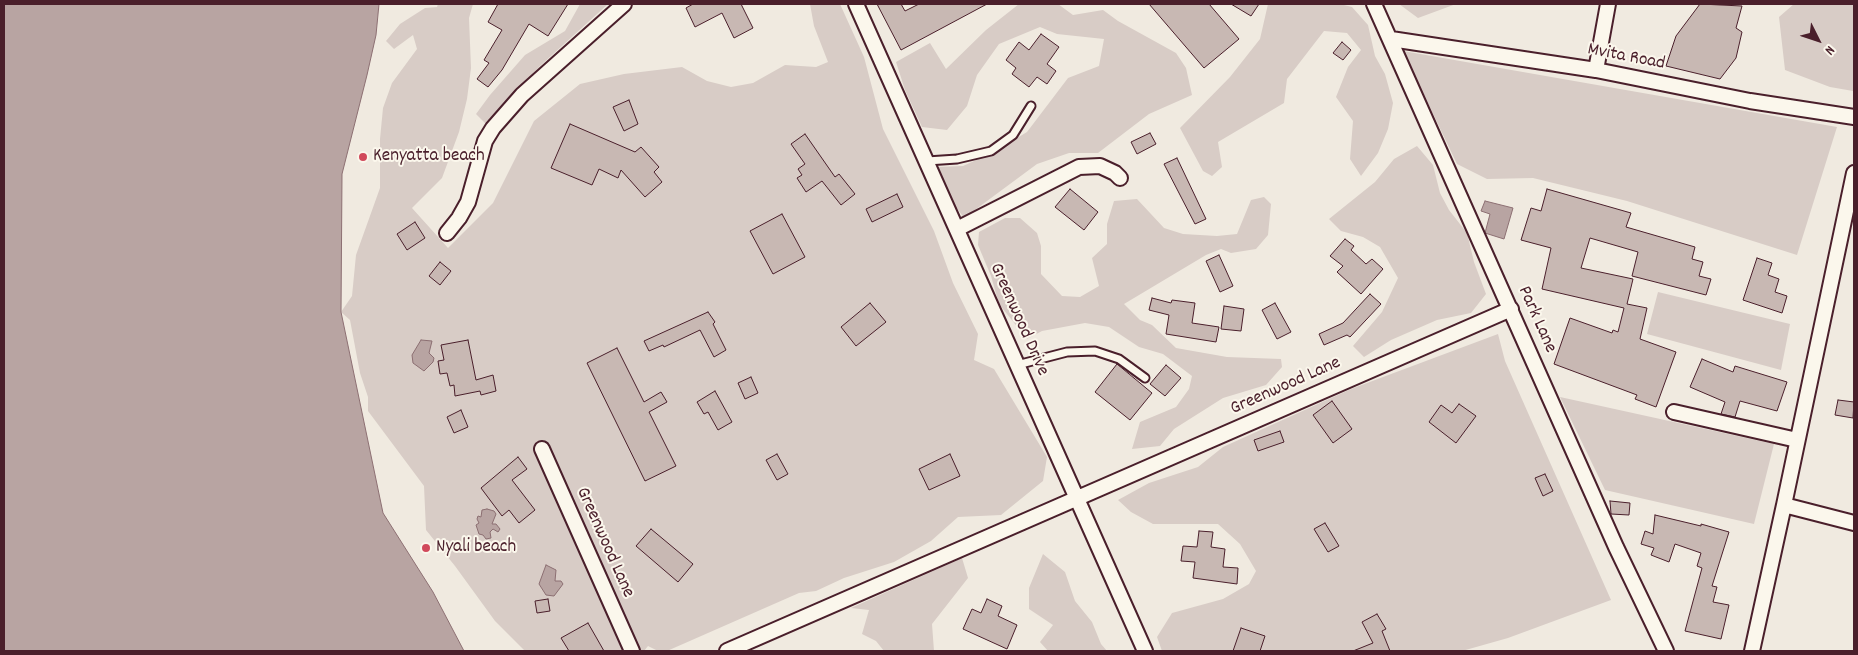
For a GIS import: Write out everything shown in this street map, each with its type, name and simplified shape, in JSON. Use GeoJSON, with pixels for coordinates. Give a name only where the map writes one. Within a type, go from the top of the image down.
{"type":"FeatureCollection","features":[{"type":"Feature","properties":{"kind":"street"},"geometry":{"type":"LineString","coordinates":[[447,233],[459,218],[468,202],[485,141],[493,128],[522,95],[624,4]]}},
{"type":"Feature","properties":{"kind":"street","name":"Greenwood Drive"},"geometry":{"type":"LineString","coordinates":[[856,4],[1145,651]]}},
{"type":"Feature","properties":{"kind":"street","name":"Park Lane"},"geometry":{"type":"LineString","coordinates":[[1374,4],[1612,538],[1666,651]]}},
{"type":"Feature","properties":{"kind":"street"},"geometry":{"type":"LineString","coordinates":[[1596,70],[1608,4]]}},
{"type":"Feature","properties":{"kind":"street","name":"Mvita Road"},"geometry":{"type":"LineString","coordinates":[[1390,40],[1596,70],[1750,101],[1854,117]]}},
{"type":"Feature","properties":{"kind":"street"},"geometry":{"type":"LineString","coordinates":[[957,229],[1079,167],[1100,166],[1115,173],[1120,178]]}},
{"type":"Feature","properties":{"kind":"street"},"geometry":{"type":"LineString","coordinates":[[1752,651],[1854,173]]}},
{"type":"Feature","properties":{"kind":"street","name":"Greenwood Lane"},"geometry":{"type":"LineString","coordinates":[[727,651],[1077,500],[1511,309]]}},
{"type":"Feature","properties":{"kind":"street"},"geometry":{"type":"LineString","coordinates":[[1674,412],[1798,440]]}},
{"type":"Feature","properties":{"kind":"street","name":"Greenwood Lane"},"geometry":{"type":"LineString","coordinates":[[542,449],[632,651]]}},
{"type":"Feature","properties":{"kind":"street"},"geometry":{"type":"LineString","coordinates":[[1784,505],[1854,523]]}},
{"type":"Feature","properties":{"kind":"lane"},"geometry":{"type":"LineString","coordinates":[[927,161],[957,159],[991,151],[1013,135],[1031,106]]}},
{"type":"Feature","properties":{"kind":"lane"},"geometry":{"type":"LineString","coordinates":[[1017,366],[1068,352],[1095,350],[1119,359],[1144,378]]}},
{"type":"Feature","properties":{"kind":"shaded area"},"geometry":{"type":"Polygon","coordinates":[[[4,4],[379,4],[376,35],[342,174],[341,312],[383,513],[433,592],[464,651],[4,651],[4,4]]]}},
{"type":"Feature","properties":{"kind":"shaded area"},"geometry":{"type":"Polygon","coordinates":[[[438,4],[473,4],[469,18],[471,68],[467,99],[459,132],[442,178],[412,208],[448,248],[493,203],[534,121],[580,84],[624,74],[682,67],[707,81],[731,87],[753,83],[785,65],[816,67],[828,62],[814,26],[810,4],[840,4],[864,57],[883,129],[934,231],[953,283],[978,334],[974,360],[994,369],[1047,457],[1043,481],[1001,515],[958,517],[931,541],[894,562],[844,578],[816,591],[799,593],[667,651],[658,651],[648,646],[644,651],[525,651],[495,621],[426,530],[424,486],[368,411],[368,397],[360,373],[350,320],[341,312],[352,296],[356,255],[380,188],[380,139],[383,108],[392,83],[417,49],[413,35],[394,49],[386,41],[400,24],[425,8],[437,7],[438,4]]]}},
{"type":"Feature","properties":{"kind":"shaded area"},"geometry":{"type":"Polygon","coordinates":[[[580,4],[608,4],[540,66],[485,123],[476,114],[490,95],[525,55],[565,31],[580,4]]]}},
{"type":"Feature","properties":{"kind":"shaded area"},"geometry":{"type":"Polygon","coordinates":[[[1019,4],[1058,4],[1073,15],[1103,10],[1118,21],[1176,53],[1186,68],[1192,95],[1149,114],[1098,153],[1069,153],[1037,164],[964,218],[943,189],[938,167],[963,166],[994,152],[1027,132],[1068,78],[1099,66],[1104,39],[1057,34],[1040,27],[999,44],[977,75],[967,106],[947,130],[922,127],[905,90],[896,62],[930,43],[946,69],[986,30],[1019,4]]]}},
{"type":"Feature","properties":{"kind":"shaded area"},"geometry":{"type":"Polygon","coordinates":[[[1268,4],[1340,4],[1352,7],[1368,25],[1375,56],[1385,74],[1393,103],[1388,129],[1378,153],[1361,176],[1350,159],[1353,121],[1336,97],[1348,67],[1361,50],[1347,33],[1324,31],[1287,79],[1284,103],[1218,142],[1222,167],[1212,176],[1203,171],[1180,128],[1230,77],[1260,39],[1268,4]]]}},
{"type":"Feature","properties":{"kind":"shaded area"},"geometry":{"type":"Polygon","coordinates":[[[1399,4],[1456,4],[1418,18],[1399,4]]]}},
{"type":"Feature","properties":{"kind":"shaded area"},"geometry":{"type":"Polygon","coordinates":[[[1794,4],[1854,4],[1853,91],[1830,87],[1785,70],[1779,17],[1794,4]]]}},
{"type":"Feature","properties":{"kind":"shaded area"},"geometry":{"type":"Polygon","coordinates":[[[1403,51],[1837,127],[1797,255],[1627,201],[1533,178],[1487,179],[1457,164],[1403,51]]]}},
{"type":"Feature","properties":{"kind":"shaded area"},"geometry":{"type":"Polygon","coordinates":[[[1417,146],[1433,165],[1440,193],[1449,210],[1467,233],[1474,262],[1486,294],[1471,313],[1437,320],[1391,340],[1364,357],[1353,346],[1382,312],[1398,278],[1380,247],[1363,237],[1341,231],[1329,219],[1375,182],[1394,159],[1417,146]]]}},
{"type":"Feature","properties":{"kind":"shaded area"},"geometry":{"type":"Polygon","coordinates":[[[1264,197],[1271,204],[1268,235],[1256,249],[1231,253],[1221,249],[1206,255],[1124,304],[1140,320],[1152,325],[1176,348],[1227,357],[1281,359],[1282,367],[1266,385],[1223,398],[1174,429],[1160,446],[1132,449],[1140,422],[1176,407],[1189,389],[1192,376],[1163,354],[1139,347],[1109,327],[1085,323],[1042,331],[1027,339],[999,304],[991,276],[978,245],[979,232],[1005,218],[1020,218],[1037,233],[1041,246],[1041,274],[1062,296],[1080,297],[1099,286],[1092,258],[1107,244],[1107,224],[1114,201],[1137,199],[1164,228],[1183,234],[1217,236],[1237,234],[1251,200],[1264,197]]]}},
{"type":"Feature","properties":{"kind":"shaded area"},"geometry":{"type":"Polygon","coordinates":[[[1485,201],[1513,208],[1504,239],[1485,233],[1490,214],[1481,211],[1485,201]]]}},
{"type":"Feature","properties":{"kind":"shaded area"},"geometry":{"type":"Polygon","coordinates":[[[1658,292],[1790,324],[1781,370],[1647,334],[1658,292]]]}},
{"type":"Feature","properties":{"kind":"shaded area"},"geometry":{"type":"Polygon","coordinates":[[[1498,334],[1505,361],[1611,600],[1508,638],[1462,651],[1162,651],[1157,637],[1172,613],[1223,599],[1249,584],[1256,571],[1240,544],[1218,524],[1153,524],[1131,512],[1118,500],[1149,483],[1198,467],[1223,447],[1351,389],[1498,334]]]}},
{"type":"Feature","properties":{"kind":"shaded area"},"geometry":{"type":"Polygon","coordinates":[[[421,340],[432,341],[429,353],[434,358],[433,362],[424,371],[413,363],[412,355],[421,340]]]}},
{"type":"Feature","properties":{"kind":"shaded area"},"geometry":{"type":"Polygon","coordinates":[[[1560,397],[1774,444],[1754,524],[1605,490],[1560,397]]]}},
{"type":"Feature","properties":{"kind":"shaded area"},"geometry":{"type":"Polygon","coordinates":[[[482,510],[494,511],[496,514],[492,524],[496,524],[500,529],[498,532],[493,529],[490,532],[491,538],[486,539],[483,535],[479,534],[476,525],[479,523],[477,519],[478,516],[481,517],[482,510]]]}},
{"type":"Feature","properties":{"kind":"shaded area"},"geometry":{"type":"Polygon","coordinates":[[[1043,554],[1065,572],[1075,601],[1092,622],[1101,644],[1107,651],[1048,651],[1040,642],[1053,625],[1029,609],[1029,588],[1043,554]]]}},
{"type":"Feature","properties":{"kind":"shaded area"},"geometry":{"type":"Polygon","coordinates":[[[962,558],[968,578],[932,624],[934,651],[884,651],[876,641],[862,634],[869,610],[851,608],[962,558]]]}},
{"type":"Feature","properties":{"kind":"shaded area"},"geometry":{"type":"Polygon","coordinates":[[[546,565],[556,570],[555,581],[561,581],[563,584],[554,596],[546,595],[539,584],[546,565]]]}},
{"type":"Feature","properties":{"kind":"building"},"geometry":{"type":"Polygon","coordinates":[[[498,4],[568,4],[548,36],[529,24],[502,70],[488,87],[477,79],[489,63],[484,60],[502,30],[488,22],[498,4]]]}},
{"type":"Feature","properties":{"kind":"building"},"geometry":{"type":"Polygon","coordinates":[[[693,4],[741,4],[753,28],[734,38],[722,13],[695,27],[686,8],[693,4]]]}},
{"type":"Feature","properties":{"kind":"building"},"geometry":{"type":"Polygon","coordinates":[[[877,4],[901,4],[905,11],[919,4],[987,4],[901,50],[877,4]]]}},
{"type":"Feature","properties":{"kind":"building"},"geometry":{"type":"Polygon","coordinates":[[[1149,4],[1209,4],[1239,39],[1204,68],[1149,4]]]}},
{"type":"Feature","properties":{"kind":"building"},"geometry":{"type":"Polygon","coordinates":[[[1231,4],[1259,4],[1251,16],[1231,4]]]}},
{"type":"Feature","properties":{"kind":"building"},"geometry":{"type":"Polygon","coordinates":[[[1700,4],[1742,6],[1736,28],[1742,32],[1736,58],[1720,79],[1666,66],[1676,36],[1700,4]]]}},
{"type":"Feature","properties":{"kind":"building"},"geometry":{"type":"Polygon","coordinates":[[[1041,34],[1059,47],[1047,64],[1056,71],[1047,84],[1037,77],[1029,87],[1012,74],[1016,68],[1006,60],[1019,42],[1029,50],[1041,34]]]}},
{"type":"Feature","properties":{"kind":"building"},"geometry":{"type":"Polygon","coordinates":[[[1342,42],[1351,50],[1343,60],[1333,53],[1342,42]]]}},
{"type":"Feature","properties":{"kind":"building"},"geometry":{"type":"Polygon","coordinates":[[[629,100],[638,124],[624,131],[613,107],[629,100]]]}},
{"type":"Feature","properties":{"kind":"building"},"geometry":{"type":"Polygon","coordinates":[[[570,124],[635,152],[641,147],[659,167],[654,172],[662,182],[645,197],[621,170],[618,178],[599,169],[592,185],[551,168],[570,124]]]}},
{"type":"Feature","properties":{"kind":"building"},"geometry":{"type":"Polygon","coordinates":[[[1150,133],[1156,144],[1137,154],[1131,142],[1150,133]]]}},
{"type":"Feature","properties":{"kind":"building"},"geometry":{"type":"Polygon","coordinates":[[[805,134],[835,177],[839,174],[855,194],[841,205],[822,181],[806,192],[797,178],[802,175],[798,169],[805,164],[791,144],[805,134]]]}},
{"type":"Feature","properties":{"kind":"building"},"geometry":{"type":"Polygon","coordinates":[[[1177,158],[1206,219],[1195,224],[1164,164],[1177,158]]]}},
{"type":"Feature","properties":{"kind":"building"},"geometry":{"type":"Polygon","coordinates":[[[1070,189],[1098,212],[1084,230],[1055,207],[1070,189]]]}},
{"type":"Feature","properties":{"kind":"building"},"geometry":{"type":"Polygon","coordinates":[[[1547,189],[1631,213],[1626,227],[1695,247],[1692,259],[1703,262],[1699,276],[1711,279],[1706,295],[1632,276],[1638,252],[1590,238],[1581,268],[1633,279],[1627,304],[1647,308],[1640,339],[1676,352],[1656,407],[1635,399],[1637,395],[1554,364],[1570,318],[1612,333],[1613,330],[1618,332],[1624,308],[1542,289],[1551,248],[1521,240],[1531,208],[1541,211],[1547,189]]]}},
{"type":"Feature","properties":{"kind":"building"},"geometry":{"type":"Polygon","coordinates":[[[897,194],[903,207],[872,222],[866,209],[897,194]]]}},
{"type":"Feature","properties":{"kind":"building"},"geometry":{"type":"Polygon","coordinates":[[[782,214],[805,257],[773,274],[750,231],[782,214]]]}},
{"type":"Feature","properties":{"kind":"building"},"geometry":{"type":"Polygon","coordinates":[[[415,222],[425,238],[407,250],[397,234],[415,222]]]}},
{"type":"Feature","properties":{"kind":"building"},"geometry":{"type":"Polygon","coordinates":[[[1345,239],[1354,246],[1351,250],[1366,264],[1372,259],[1383,269],[1361,294],[1337,272],[1343,266],[1330,256],[1345,239]]]}},
{"type":"Feature","properties":{"kind":"building"},"geometry":{"type":"Polygon","coordinates":[[[1219,255],[1233,286],[1220,292],[1206,261],[1219,255]]]}},
{"type":"Feature","properties":{"kind":"building"},"geometry":{"type":"Polygon","coordinates":[[[1757,258],[1772,263],[1768,275],[1779,279],[1775,292],[1787,296],[1782,313],[1743,300],[1757,258]]]}},
{"type":"Feature","properties":{"kind":"building"},"geometry":{"type":"Polygon","coordinates":[[[440,262],[451,271],[440,285],[429,276],[440,262]]]}},
{"type":"Feature","properties":{"kind":"building"},"geometry":{"type":"Polygon","coordinates":[[[1370,294],[1381,304],[1350,337],[1347,335],[1324,345],[1319,334],[1343,323],[1370,294]]]}},
{"type":"Feature","properties":{"kind":"building"},"geometry":{"type":"Polygon","coordinates":[[[1152,298],[1171,303],[1172,300],[1195,303],[1192,323],[1219,327],[1216,342],[1166,334],[1169,315],[1149,310],[1152,298]]]}},
{"type":"Feature","properties":{"kind":"building"},"geometry":{"type":"Polygon","coordinates":[[[870,303],[886,322],[856,346],[841,327],[870,303]]]}},
{"type":"Feature","properties":{"kind":"building"},"geometry":{"type":"Polygon","coordinates":[[[1275,303],[1291,332],[1277,339],[1262,310],[1275,303]]]}},
{"type":"Feature","properties":{"kind":"building"},"geometry":{"type":"Polygon","coordinates":[[[1224,306],[1244,309],[1241,331],[1221,329],[1224,306]]]}},
{"type":"Feature","properties":{"kind":"building"},"geometry":{"type":"Polygon","coordinates":[[[708,312],[715,322],[713,324],[726,350],[714,357],[700,330],[664,347],[663,345],[649,351],[644,341],[708,312]]]}},
{"type":"Feature","properties":{"kind":"building"},"geometry":{"type":"Polygon","coordinates":[[[468,340],[476,380],[493,375],[496,391],[481,395],[480,391],[455,396],[454,385],[450,386],[447,373],[440,374],[438,361],[444,360],[441,345],[468,340]]]}},
{"type":"Feature","properties":{"kind":"building"},"geometry":{"type":"Polygon","coordinates":[[[617,348],[644,402],[661,392],[667,402],[649,412],[676,466],[645,481],[587,363],[617,348]]]}},
{"type":"Feature","properties":{"kind":"building"},"geometry":{"type":"Polygon","coordinates":[[[1702,359],[1733,372],[1735,366],[1787,382],[1777,411],[1740,401],[1735,417],[1721,414],[1725,402],[1690,387],[1702,359]]]}},
{"type":"Feature","properties":{"kind":"building"},"geometry":{"type":"Polygon","coordinates":[[[1117,364],[1152,393],[1130,420],[1095,392],[1117,364]]]}},
{"type":"Feature","properties":{"kind":"building"},"geometry":{"type":"Polygon","coordinates":[[[1166,365],[1181,378],[1165,396],[1150,384],[1166,365]]]}},
{"type":"Feature","properties":{"kind":"building"},"geometry":{"type":"Polygon","coordinates":[[[751,377],[758,393],[745,399],[738,383],[751,377]]]}},
{"type":"Feature","properties":{"kind":"building"},"geometry":{"type":"Polygon","coordinates":[[[715,391],[732,422],[718,430],[708,412],[704,414],[697,402],[715,391]]]}},
{"type":"Feature","properties":{"kind":"building"},"geometry":{"type":"Polygon","coordinates":[[[1838,400],[1854,402],[1853,418],[1835,415],[1838,400]]]}},
{"type":"Feature","properties":{"kind":"building"},"geometry":{"type":"Polygon","coordinates":[[[1332,401],[1352,429],[1333,443],[1313,415],[1332,401]]]}},
{"type":"Feature","properties":{"kind":"building"},"geometry":{"type":"Polygon","coordinates":[[[1459,404],[1476,416],[1456,443],[1429,422],[1441,405],[1452,413],[1459,404]]]}},
{"type":"Feature","properties":{"kind":"building"},"geometry":{"type":"Polygon","coordinates":[[[461,410],[468,427],[454,433],[447,417],[461,410]]]}},
{"type":"Feature","properties":{"kind":"building"},"geometry":{"type":"Polygon","coordinates":[[[1280,431],[1284,442],[1258,451],[1254,440],[1280,431]]]}},
{"type":"Feature","properties":{"kind":"building"},"geometry":{"type":"Polygon","coordinates":[[[777,454],[788,474],[777,480],[766,460],[777,454]]]}},
{"type":"Feature","properties":{"kind":"building"},"geometry":{"type":"Polygon","coordinates":[[[950,454],[960,476],[929,490],[919,469],[950,454]]]}},
{"type":"Feature","properties":{"kind":"building"},"geometry":{"type":"Polygon","coordinates":[[[518,457],[527,469],[512,480],[535,510],[519,523],[509,510],[502,516],[481,488],[518,457]]]}},
{"type":"Feature","properties":{"kind":"building"},"geometry":{"type":"Polygon","coordinates":[[[1545,474],[1553,491],[1543,496],[1535,478],[1545,474]]]}},
{"type":"Feature","properties":{"kind":"building"},"geometry":{"type":"Polygon","coordinates":[[[1610,501],[1630,503],[1629,515],[1611,514],[1610,501]]]}},
{"type":"Feature","properties":{"kind":"building"},"geometry":{"type":"Polygon","coordinates":[[[1655,515],[1701,526],[1701,524],[1729,532],[1712,586],[1717,587],[1713,602],[1729,605],[1721,639],[1685,631],[1702,568],[1697,566],[1701,553],[1675,544],[1669,562],[1651,555],[1654,548],[1641,544],[1645,531],[1653,534],[1655,515]]]}},
{"type":"Feature","properties":{"kind":"building"},"geometry":{"type":"Polygon","coordinates":[[[1325,523],[1339,546],[1328,552],[1314,529],[1325,523]]]}},
{"type":"Feature","properties":{"kind":"building"},"geometry":{"type":"Polygon","coordinates":[[[651,529],[693,564],[678,582],[636,546],[651,529]]]}},
{"type":"Feature","properties":{"kind":"building"},"geometry":{"type":"Polygon","coordinates":[[[1199,531],[1213,532],[1211,547],[1225,549],[1223,567],[1238,568],[1237,584],[1193,578],[1195,562],[1181,561],[1183,546],[1197,547],[1199,531]]]}},
{"type":"Feature","properties":{"kind":"building"},"geometry":{"type":"Polygon","coordinates":[[[548,599],[550,611],[537,613],[535,601],[548,599]]]}},
{"type":"Feature","properties":{"kind":"building"},"geometry":{"type":"Polygon","coordinates":[[[987,599],[1002,606],[998,616],[1017,625],[1007,649],[963,629],[972,609],[981,613],[987,599]]]}},
{"type":"Feature","properties":{"kind":"building"},"geometry":{"type":"Polygon","coordinates":[[[1377,614],[1386,629],[1382,631],[1390,651],[1353,651],[1373,643],[1362,622],[1377,614]]]}},
{"type":"Feature","properties":{"kind":"building"},"geometry":{"type":"Polygon","coordinates":[[[588,623],[604,651],[569,651],[561,638],[588,623]]]}},
{"type":"Feature","properties":{"kind":"building"},"geometry":{"type":"Polygon","coordinates":[[[1241,628],[1265,636],[1260,651],[1233,651],[1241,628]]]}},
{"type":"Feature","properties":{"kind":"place","name":"Kenyatta beach"},"geometry":{"type":"Point","coordinates":[363,157]}},
{"type":"Feature","properties":{"kind":"place","name":"Nyali beach"},"geometry":{"type":"Point","coordinates":[426,548]}}]}
